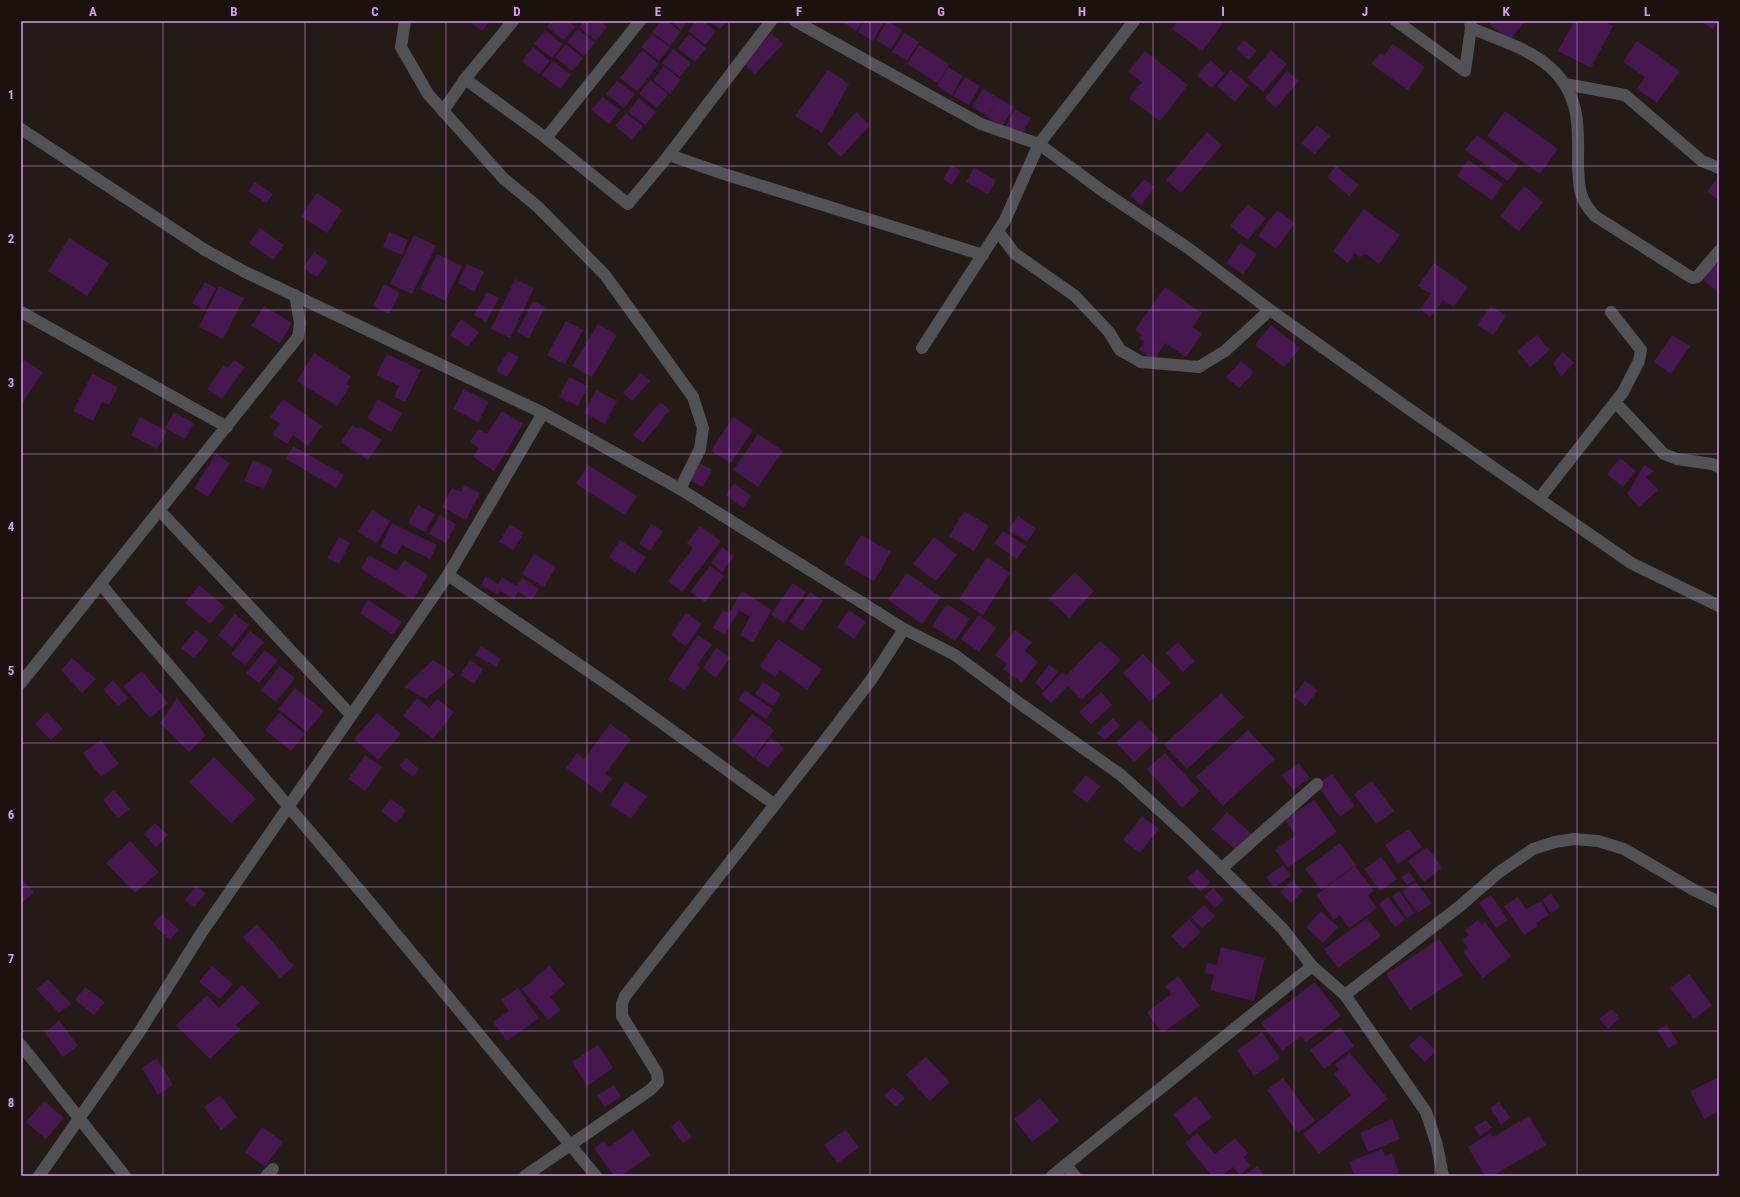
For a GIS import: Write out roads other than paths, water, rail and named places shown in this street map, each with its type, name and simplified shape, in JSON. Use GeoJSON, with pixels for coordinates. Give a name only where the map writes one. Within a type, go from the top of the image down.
{"type":"FeatureCollection","features":[{"type":"Feature","properties":{"kind":"street"},"geometry":{"type":"LineString","coordinates":[[406,21],[401,47],[428,94],[504,179],[538,207],[605,275],[693,396],[703,428],[700,449],[680,489]]}},
{"type":"Feature","properties":{"kind":"street"},"geometry":{"type":"LineString","coordinates":[[443,111],[465,79],[513,21]]}},
{"type":"Feature","properties":{"kind":"street"},"geometry":{"type":"LineString","coordinates":[[546,138],[640,21]]}},
{"type":"Feature","properties":{"kind":"street"},"geometry":{"type":"LineString","coordinates":[[465,79],[546,138],[628,204],[669,155],[771,21]]}},
{"type":"Feature","properties":{"kind":"street"},"geometry":{"type":"LineString","coordinates":[[794,21],[981,124],[1039,144],[1104,192],[1188,248],[1270,310],[1631,563],[1719,606]]}},
{"type":"Feature","properties":{"kind":"street"},"geometry":{"type":"LineString","coordinates":[[922,348],[1005,220],[1039,144],[1134,21]]}},
{"type":"Feature","properties":{"kind":"street"},"geometry":{"type":"LineString","coordinates":[[1396,21],[1465,71],[1471,24],[1534,55],[1562,78],[1565,84],[1576,115],[1579,192],[1585,205],[1595,216],[1690,278],[1697,277],[1719,251]]}},
{"type":"Feature","properties":{"kind":"street"},"geometry":{"type":"LineString","coordinates":[[1565,84],[1625,95],[1702,161],[1719,168]]}},
{"type":"Feature","properties":{"kind":"street"},"geometry":{"type":"LineString","coordinates":[[21,129],[205,250],[244,272],[543,413],[680,489],[904,629],[954,654],[1022,705],[1121,775],[1222,869],[1282,928],[1312,966],[1345,995],[1426,1112],[1437,1145],[1443,1176]]}},
{"type":"Feature","properties":{"kind":"street"},"geometry":{"type":"LineString","coordinates":[[669,155],[732,177],[983,255]]}},
{"type":"Feature","properties":{"kind":"street"},"geometry":{"type":"LineString","coordinates":[[998,231],[1014,253],[1075,296],[1109,332],[1120,350],[1141,362],[1199,367],[1225,351],[1270,310]]}},
{"type":"Feature","properties":{"kind":"street"},"geometry":{"type":"LineString","coordinates":[[21,683],[298,337],[300,323],[294,295]]}},
{"type":"Feature","properties":{"kind":"street"},"geometry":{"type":"LineString","coordinates":[[21,312],[227,426]]}},
{"type":"Feature","properties":{"kind":"street"},"geometry":{"type":"LineString","coordinates":[[1539,499],[1623,392],[1639,361],[1641,350],[1611,312]]}},
{"type":"Feature","properties":{"kind":"street"},"geometry":{"type":"LineString","coordinates":[[1615,402],[1664,454],[1677,459],[1712,464],[1719,467]]}},
{"type":"Feature","properties":{"kind":"street"},"geometry":{"type":"LineString","coordinates":[[39,1176],[138,1034],[202,932],[448,575],[543,413]]}},
{"type":"Feature","properties":{"kind":"street"},"geometry":{"type":"LineString","coordinates":[[160,511],[351,715]]}},
{"type":"Feature","properties":{"kind":"street"},"geometry":{"type":"LineString","coordinates":[[448,575],[616,690],[774,804]]}},
{"type":"Feature","properties":{"kind":"street"},"geometry":{"type":"LineString","coordinates":[[101,584],[367,899],[596,1176]]}},
{"type":"Feature","properties":{"kind":"street"},"geometry":{"type":"LineString","coordinates":[[525,1176],[650,1090],[658,1082],[657,1073],[622,1016],[622,1004],[625,996],[871,680],[904,629]]}},
{"type":"Feature","properties":{"kind":"street"},"geometry":{"type":"LineString","coordinates":[[1222,869],[1317,784]]}},
{"type":"Feature","properties":{"kind":"street"},"geometry":{"type":"LineString","coordinates":[[1345,995],[1460,906],[1498,874],[1533,849],[1555,842],[1574,839],[1598,841],[1624,849],[1694,890],[1719,902]]}},
{"type":"Feature","properties":{"kind":"street"},"geometry":{"type":"LineString","coordinates":[[1052,1176],[1312,966]]}},
{"type":"Feature","properties":{"kind":"street"},"geometry":{"type":"LineString","coordinates":[[21,1045],[125,1176]]}},
{"type":"Feature","properties":{"kind":"street"},"geometry":{"type":"LineString","coordinates":[[1066,1165],[1075,1176]]}}]}
